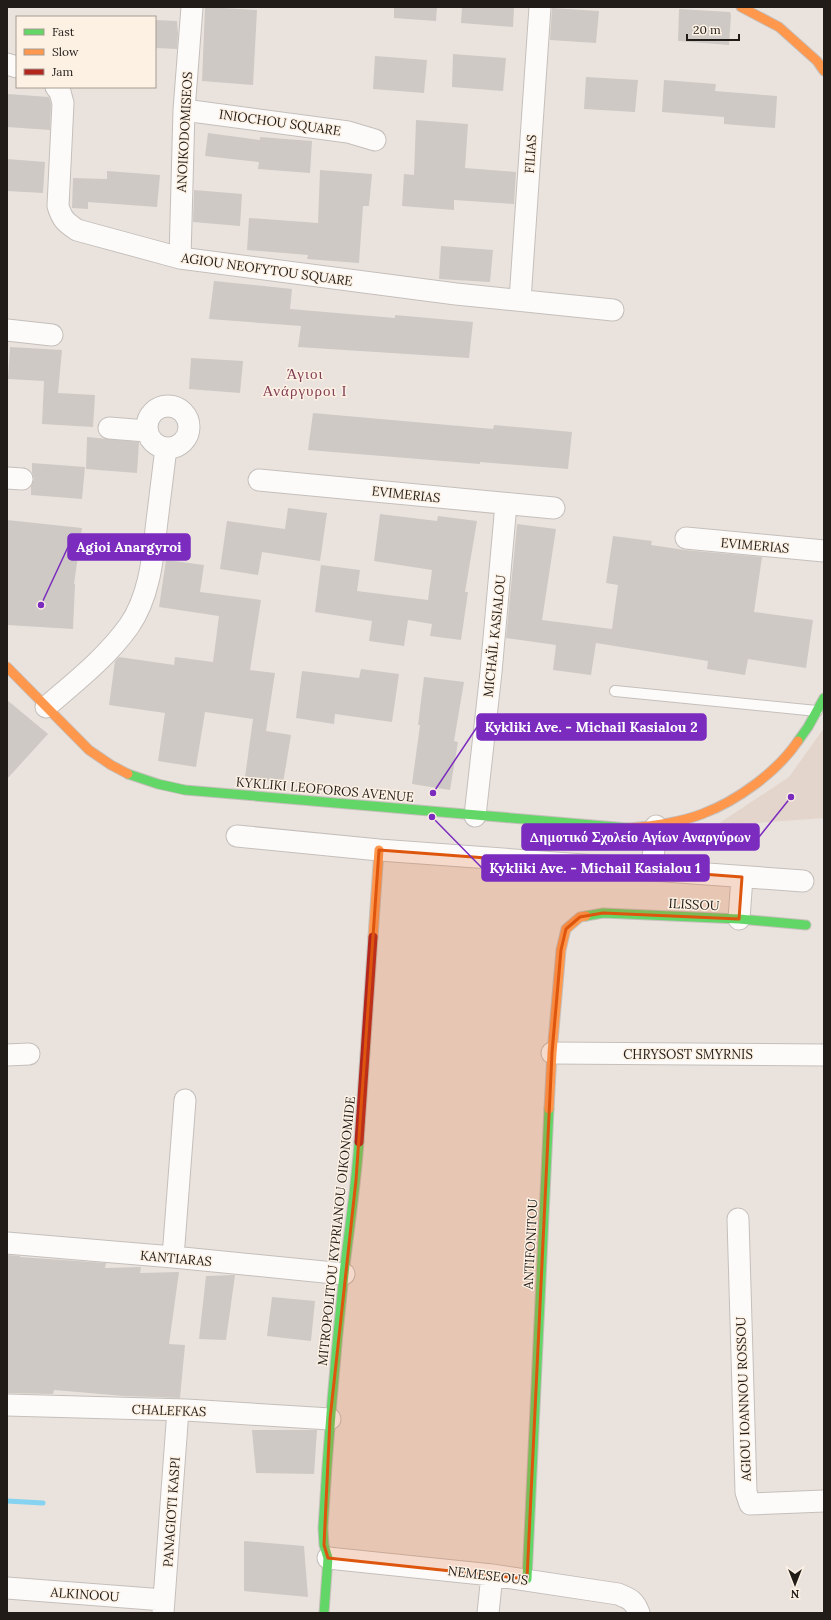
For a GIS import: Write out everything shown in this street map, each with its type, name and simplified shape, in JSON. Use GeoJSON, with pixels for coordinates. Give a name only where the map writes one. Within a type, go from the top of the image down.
{"type":"FeatureCollection","features":[{"type":"Feature","properties":{"kind":"street","name":"ANOIKODOMISEOS"},"geometry":{"type":"LineString","coordinates":[[180,258],[184,110],[192,7]]}},
{"type":"Feature","properties":{"kind":"street","name":"FILIAS"},"geometry":{"type":"LineString","coordinates":[[520,300],[540,7]]}},
{"type":"Feature","properties":{"kind":"street"},"geometry":{"type":"LineString","coordinates":[[741,7],[779,27],[817,61],[824,71]]}},
{"type":"Feature","properties":{"kind":"street","name":"AGIOU NEOFYTOU SQUARE"},"geometry":{"type":"LineString","coordinates":[[57,88],[60,92],[63,103],[58,199],[61,215],[66,223],[77,230],[180,258],[456,294],[613,310]]}},
{"type":"Feature","properties":{"kind":"street","name":"INIOCHOU SQUARE"},"geometry":{"type":"LineString","coordinates":[[184,110],[348,132],[375,140]]}},
{"type":"Feature","properties":{"kind":"street"},"geometry":{"type":"LineString","coordinates":[[7,330],[52,335]]}},
{"type":"Feature","properties":{"kind":"street"},"geometry":{"type":"LineString","coordinates":[[169,406],[183,412],[189,425],[189,432],[186,439],[174,448],[166,448],[154,443],[147,431],[147,423],[150,416],[162,407],[169,406]]}},
{"type":"Feature","properties":{"kind":"street"},"geometry":{"type":"LineString","coordinates":[[109,428],[147,431]]}},
{"type":"Feature","properties":{"kind":"street"},"geometry":{"type":"LineString","coordinates":[[46,707],[93,667],[114,645],[130,625],[139,606],[146,589],[151,569],[166,448]]}},
{"type":"Feature","properties":{"kind":"street","name":"EVIMERIAS"},"geometry":{"type":"LineString","coordinates":[[259,480],[554,508]]}},
{"type":"Feature","properties":{"kind":"street","name":"MICHAÏL KASIALOU"},"geometry":{"type":"LineString","coordinates":[[475,816],[491,672],[506,504]]}},
{"type":"Feature","properties":{"kind":"street","name":"EVIMERIAS"},"geometry":{"type":"LineString","coordinates":[[686,538],[824,551]]}},
{"type":"Feature","properties":{"kind":"street","name":"KYKLIKI LEOFOROS AVENUE"},"geometry":{"type":"LineString","coordinates":[[7,667],[89,750],[104,761],[135,777],[167,787],[185,790],[623,828],[656,826],[678,822],[718,808],[765,778],[794,747],[824,698]]}},
{"type":"Feature","properties":{"kind":"street"},"geometry":{"type":"LineString","coordinates":[[652,870],[656,826]]}},
{"type":"Feature","properties":{"kind":"street"},"geometry":{"type":"LineString","coordinates":[[237,836],[379,850],[803,881]]}},
{"type":"Feature","properties":{"kind":"street","name":"MITROPOLITOU KYPRIANOU OIKONOMIDE"},"geometry":{"type":"LineString","coordinates":[[324,1613],[328,1558],[324,1545],[323,1528],[330,1419],[344,1274],[356,1180],[379,850]]}},
{"type":"Feature","properties":{"kind":"street"},"geometry":{"type":"LineString","coordinates":[[739,919],[742,877]]}},
{"type":"Feature","properties":{"kind":"street","name":"ILISSOU"},"geometry":{"type":"LineString","coordinates":[[580,917],[603,913],[739,919],[806,925]]}},
{"type":"Feature","properties":{"kind":"street","name":"ANTIFONITOU"},"geometry":{"type":"LineString","coordinates":[[527,1579],[552,1053],[561,950],[566,929],[580,917]]}},
{"type":"Feature","properties":{"kind":"street","name":"CHRYSOST SMYRNIS"},"geometry":{"type":"LineString","coordinates":[[552,1053],[824,1055]]}},
{"type":"Feature","properties":{"kind":"street"},"geometry":{"type":"LineString","coordinates":[[7,1055],[29,1054]]}},
{"type":"Feature","properties":{"kind":"street"},"geometry":{"type":"LineString","coordinates":[[173,1257],[185,1100]]}},
{"type":"Feature","properties":{"kind":"street","name":"AGIOU IOANNOU ROSSOU"},"geometry":{"type":"LineString","coordinates":[[738,1219],[746,1492],[750,1504],[824,1501]]}},
{"type":"Feature","properties":{"kind":"street","name":"KANTIARAS"},"geometry":{"type":"LineString","coordinates":[[7,1243],[173,1257],[344,1274]]}},
{"type":"Feature","properties":{"kind":"street","name":"CHALEFKAS"},"geometry":{"type":"LineString","coordinates":[[7,1405],[178,1410],[330,1419]]}},
{"type":"Feature","properties":{"kind":"street","name":"PANAGIOTI KASPI"},"geometry":{"type":"LineString","coordinates":[[163,1606],[178,1410]]}},
{"type":"Feature","properties":{"kind":"street","name":"NEMESEOUS"},"geometry":{"type":"LineString","coordinates":[[328,1558],[527,1579],[618,1594],[628,1598],[636,1604],[639,1613]]}},
{"type":"Feature","properties":{"kind":"street"},"geometry":{"type":"LineString","coordinates":[[488,1613],[492,1575]]}},
{"type":"Feature","properties":{"kind":"street","name":"ALKINOOU"},"geometry":{"type":"LineString","coordinates":[[7,1588],[163,1606]]}},
{"type":"Feature","properties":{"kind":"lane"},"geometry":{"type":"LineString","coordinates":[[615,691],[817,711]]}},
{"type":"Feature","properties":{"kind":"highlighted area"},"geometry":{"type":"Polygon","coordinates":[[[379,850],[742,877],[739,919],[603,913],[580,917],[566,929],[561,950],[552,1053],[527,1579],[328,1558],[324,1545],[330,1419],[356,1180],[379,850]]]}},
{"type":"Feature","properties":{"kind":"shaded area"},"geometry":{"type":"Polygon","coordinates":[[[824,728],[824,818],[715,826],[789,777],[824,728]]]}},
{"type":"Feature","properties":{"kind":"building"},"geometry":{"type":"Polygon","coordinates":[[[205,7],[257,10],[253,85],[202,81],[205,7]]]}},
{"type":"Feature","properties":{"kind":"building"},"geometry":{"type":"Polygon","coordinates":[[[394,7],[437,7],[436,21],[394,18],[394,7]]]}},
{"type":"Feature","properties":{"kind":"building"},"geometry":{"type":"Polygon","coordinates":[[[462,7],[514,7],[513,27],[461,23],[462,7]]]}},
{"type":"Feature","properties":{"kind":"building"},"geometry":{"type":"Polygon","coordinates":[[[552,8],[599,11],[596,43],[550,40],[552,8]]]}},
{"type":"Feature","properties":{"kind":"building"},"geometry":{"type":"Polygon","coordinates":[[[679,9],[730,12],[729,45],[678,41],[679,9]]]}},
{"type":"Feature","properties":{"kind":"building"},"geometry":{"type":"Polygon","coordinates":[[[156,20],[177,21],[177,49],[156,48],[156,20]]]}},
{"type":"Feature","properties":{"kind":"building"},"geometry":{"type":"Polygon","coordinates":[[[453,54],[506,58],[503,91],[452,87],[453,54]]]}},
{"type":"Feature","properties":{"kind":"building"},"geometry":{"type":"Polygon","coordinates":[[[375,56],[427,60],[424,93],[373,89],[375,56]]]}},
{"type":"Feature","properties":{"kind":"building"},"geometry":{"type":"Polygon","coordinates":[[[586,77],[638,80],[635,112],[584,109],[586,77]]]}},
{"type":"Feature","properties":{"kind":"building"},"geometry":{"type":"Polygon","coordinates":[[[664,80],[716,84],[715,91],[777,96],[775,128],[724,124],[724,117],[662,112],[664,80]]]}},
{"type":"Feature","properties":{"kind":"building"},"geometry":{"type":"Polygon","coordinates":[[[7,94],[49,97],[51,104],[50,130],[7,127],[7,94]]]}},
{"type":"Feature","properties":{"kind":"building"},"geometry":{"type":"Polygon","coordinates":[[[416,120],[468,124],[465,168],[516,172],[514,204],[454,200],[454,210],[402,206],[404,174],[414,175],[416,120]]]}},
{"type":"Feature","properties":{"kind":"building"},"geometry":{"type":"Polygon","coordinates":[[[208,133],[260,140],[260,137],[312,141],[310,173],[258,169],[259,162],[205,156],[208,133]]]}},
{"type":"Feature","properties":{"kind":"building"},"geometry":{"type":"Polygon","coordinates":[[[7,159],[45,162],[43,193],[7,191],[7,159]]]}},
{"type":"Feature","properties":{"kind":"building"},"geometry":{"type":"Polygon","coordinates":[[[320,170],[372,174],[369,206],[363,206],[359,263],[307,259],[308,255],[247,250],[249,218],[318,223],[320,170]]]}},
{"type":"Feature","properties":{"kind":"building"},"geometry":{"type":"Polygon","coordinates":[[[107,171],[160,175],[157,207],[88,202],[88,209],[72,208],[73,178],[107,179],[107,171]]]}},
{"type":"Feature","properties":{"kind":"building"},"geometry":{"type":"Polygon","coordinates":[[[194,190],[242,194],[240,226],[193,222],[194,190]]]}},
{"type":"Feature","properties":{"kind":"building"},"geometry":{"type":"Polygon","coordinates":[[[441,246],[493,250],[490,282],[439,279],[441,246]]]}},
{"type":"Feature","properties":{"kind":"building"},"geometry":{"type":"Polygon","coordinates":[[[214,281],[292,289],[290,309],[395,318],[395,315],[473,322],[469,358],[298,347],[301,326],[209,319],[214,281]]]}},
{"type":"Feature","properties":{"kind":"building"},"geometry":{"type":"Polygon","coordinates":[[[10,347],[62,350],[58,393],[95,395],[93,427],[42,424],[44,381],[8,379],[10,347]]]}},
{"type":"Feature","properties":{"kind":"building"},"geometry":{"type":"Polygon","coordinates":[[[191,358],[243,361],[240,393],[189,389],[191,358]]]}},
{"type":"Feature","properties":{"kind":"building"},"geometry":{"type":"Polygon","coordinates":[[[313,413],[493,429],[494,425],[572,432],[568,469],[480,462],[480,464],[308,450],[313,413]]]}},
{"type":"Feature","properties":{"kind":"building"},"geometry":{"type":"Polygon","coordinates":[[[87,437],[139,442],[137,473],[86,469],[87,437]]]}},
{"type":"Feature","properties":{"kind":"building"},"geometry":{"type":"Polygon","coordinates":[[[32,463],[85,467],[82,499],[31,495],[31,486],[34,479],[32,473],[32,463]]]}},
{"type":"Feature","properties":{"kind":"building"},"geometry":{"type":"Polygon","coordinates":[[[288,508],[327,513],[320,561],[262,552],[258,575],[220,569],[227,521],[285,529],[288,508]]]}},
{"type":"Feature","properties":{"kind":"building"},"geometry":{"type":"Polygon","coordinates":[[[380,514],[437,521],[438,516],[477,521],[465,592],[468,592],[461,640],[430,636],[432,624],[408,620],[404,646],[369,641],[372,621],[315,612],[321,565],[360,570],[357,591],[428,600],[432,570],[374,561],[380,514]]]}},
{"type":"Feature","properties":{"kind":"building"},"geometry":{"type":"Polygon","coordinates":[[[7,520],[82,528],[74,584],[73,629],[7,625],[7,520]]]}},
{"type":"Feature","properties":{"kind":"building"},"geometry":{"type":"Polygon","coordinates":[[[517,524],[556,529],[542,620],[612,629],[618,585],[606,583],[613,536],[652,541],[651,545],[685,550],[762,557],[754,612],[813,620],[806,668],[748,659],[745,675],[707,669],[708,661],[596,643],[591,675],[553,670],[556,645],[506,638],[517,524]]]}},
{"type":"Feature","properties":{"kind":"building"},"geometry":{"type":"Polygon","coordinates":[[[166,560],[204,565],[200,592],[261,600],[250,670],[275,673],[266,731],[291,735],[283,783],[245,777],[253,719],[205,712],[196,767],[158,761],[165,713],[109,705],[115,661],[119,657],[174,665],[175,657],[213,662],[219,616],[159,607],[166,560]]]}},
{"type":"Feature","properties":{"kind":"building"},"geometry":{"type":"Polygon","coordinates":[[[361,669],[399,674],[392,722],[335,714],[334,724],[296,718],[302,671],[359,678],[361,669]]]}},
{"type":"Feature","properties":{"kind":"building"},"geometry":{"type":"Polygon","coordinates":[[[424,677],[464,682],[454,741],[458,742],[450,790],[412,784],[420,725],[418,725],[424,677]]]}},
{"type":"Feature","properties":{"kind":"building"},"geometry":{"type":"Polygon","coordinates":[[[7,700],[48,734],[7,779],[7,700]]]}},
{"type":"Feature","properties":{"kind":"building"},"geometry":{"type":"Polygon","coordinates":[[[7,1255],[106,1263],[105,1268],[141,1267],[140,1273],[179,1272],[169,1344],[185,1345],[180,1398],[124,1396],[54,1390],[53,1394],[7,1393],[7,1255]]]}},
{"type":"Feature","properties":{"kind":"building"},"geometry":{"type":"Polygon","coordinates":[[[235,1275],[226,1340],[199,1339],[206,1276],[235,1275]]]}},
{"type":"Feature","properties":{"kind":"building"},"geometry":{"type":"Polygon","coordinates":[[[272,1297],[315,1301],[311,1341],[267,1336],[272,1297]]]}},
{"type":"Feature","properties":{"kind":"building"},"geometry":{"type":"Polygon","coordinates":[[[252,1430],[317,1430],[314,1474],[256,1473],[252,1430]]]}},
{"type":"Feature","properties":{"kind":"building"},"geometry":{"type":"Polygon","coordinates":[[[244,1541],[304,1546],[308,1597],[244,1591],[244,1541]]]}},
{"type":"Feature","properties":{"kind":"waterway"},"geometry":{"type":"LineString","coordinates":[[7,1501],[43,1503]]}},
{"type":"Feature","properties":{"kind":"traffic: fast"},"geometry":{"type":"LineString","coordinates":[[798,741],[808,727],[824,698]]}},
{"type":"Feature","properties":{"kind":"traffic: fast"},"geometry":{"type":"LineString","coordinates":[[128,774],[158,784],[185,790],[628,828]]}},
{"type":"Feature","properties":{"kind":"traffic: fast"},"geometry":{"type":"LineString","coordinates":[[586,916],[603,913],[739,919],[806,925]]}},
{"type":"Feature","properties":{"kind":"traffic: fast"},"geometry":{"type":"LineString","coordinates":[[527,1579],[549,1109]]}},
{"type":"Feature","properties":{"kind":"traffic: fast"},"geometry":{"type":"LineString","coordinates":[[324,1613],[328,1558],[324,1545],[323,1528],[329,1433],[344,1274],[359,1142]]}},
{"type":"Feature","properties":{"kind":"traffic: slow"},"geometry":{"type":"LineString","coordinates":[[741,7],[779,27],[817,61],[824,71]]}},
{"type":"Feature","properties":{"kind":"traffic: slow"},"geometry":{"type":"LineString","coordinates":[[7,667],[89,750],[111,765],[128,774]]}},
{"type":"Feature","properties":{"kind":"traffic: slow"},"geometry":{"type":"LineString","coordinates":[[628,828],[675,822],[702,814],[729,801],[768,774],[779,764],[798,741]]}},
{"type":"Feature","properties":{"kind":"traffic: slow"},"geometry":{"type":"LineString","coordinates":[[373,937],[379,850]]}},
{"type":"Feature","properties":{"kind":"traffic: slow"},"geometry":{"type":"LineString","coordinates":[[549,1109],[552,1053],[561,950],[566,929],[580,917],[586,916]]}},
{"type":"Feature","properties":{"kind":"traffic: jam"},"geometry":{"type":"LineString","coordinates":[[359,1142],[373,937]]}},
{"type":"Feature","properties":{"kind":"place","name":"Agioi Anargyroi"},"geometry":{"type":"Point","coordinates":[41,605]}},
{"type":"Feature","properties":{"kind":"place","name":"Kykliki Ave. - Michail Kasialou 2"},"geometry":{"type":"Point","coordinates":[433,793]}},
{"type":"Feature","properties":{"kind":"place","name":"Δημοτικό Σχολείο Αγίων Αναργύρων"},"geometry":{"type":"Point","coordinates":[791,797]}},
{"type":"Feature","properties":{"kind":"place","name":"Kykliki Ave. - Michail Kasialou 1"},"geometry":{"type":"Point","coordinates":[432,817]}},
{"type":"Feature","properties":{"kind":"district","name":"Άγιοι Ανάργυροι Ι"},"geometry":{"type":"Point","coordinates":[305,382]}}]}
